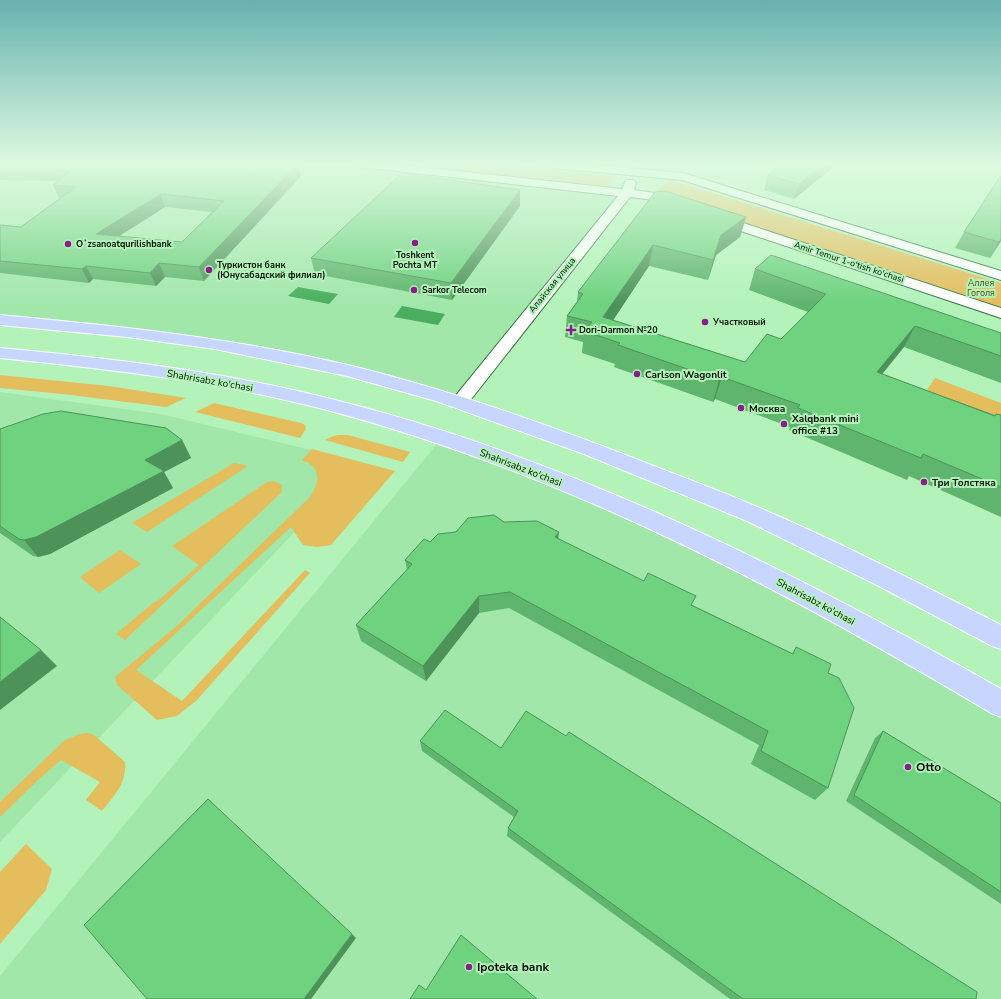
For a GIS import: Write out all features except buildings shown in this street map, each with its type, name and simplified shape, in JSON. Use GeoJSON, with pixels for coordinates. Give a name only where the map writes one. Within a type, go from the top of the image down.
{"type":"FeatureCollection","features":[{"type":"Feature","properties":{"kind":"main road"},"geometry":{"type":"LineString","coordinates":[[0,320],[134,333],[251,351],[349,371],[396,383],[459,403],[605,454],[754,515],[871,570],[1001,638]]}},
{"type":"Feature","properties":{"kind":"main road","name":"Shahrisabz ko'chasi"},"geometry":{"type":"LineString","coordinates":[[0,352],[140,368],[230,383],[368,416],[466,447],[611,503],[729,556],[850,618],[1001,704]]}},
{"type":"Feature","properties":{"kind":"street","name":"Алайская улица"},"geometry":{"type":"LineString","coordinates":[[459,403],[613,211]]}},
{"type":"Feature","properties":{"kind":"street","name":"Amir Temur 1-o'tish ko'chasi"},"geometry":{"type":"LineString","coordinates":[[696,211],[1001,313]]}},
{"type":"Feature","properties":{"kind":"street"},"geometry":{"type":"LineString","coordinates":[[791,211],[1001,276]]}},
{"type":"Feature","properties":{"kind":"shaded area"},"geometry":{"type":"Polygon","coordinates":[[[0,211],[613,211],[459,403],[258,352],[0,320],[0,211]]]}},
{"type":"Feature","properties":{"kind":"shaded area"},"geometry":{"type":"Polygon","coordinates":[[[298,287],[338,294],[329,304],[288,296],[298,287]]]}},
{"type":"Feature","properties":{"kind":"shaded area"},"geometry":{"type":"Polygon","coordinates":[[[402,306],[445,314],[438,325],[394,317],[402,306]]]}},
{"type":"Feature","properties":{"kind":"shaded area"},"geometry":{"type":"Polygon","coordinates":[[[0,392],[161,414],[361,462],[0,842],[0,392]]]}},
{"type":"Feature","properties":{"kind":"shaded area"},"geometry":{"type":"Polygon","coordinates":[[[441,439],[565,484],[1001,704],[1001,999],[0,999],[0,976],[441,439]]]}},
{"type":"Feature","properties":{"kind":"green space","name":"Аллея Гоголя"},"geometry":{"type":"Polygon","coordinates":[[[707,211],[769,211],[1001,283],[1001,307],[707,211]]]}},
{"type":"Feature","properties":{"kind":"green space"},"geometry":{"type":"Polygon","coordinates":[[[0,375],[109,386],[186,398],[166,407],[63,394],[0,388],[0,375]]]}},
{"type":"Feature","properties":{"kind":"green space"},"geometry":{"type":"Polygon","coordinates":[[[935,378],[1001,403],[1001,441],[916,407],[935,378]]]}},
{"type":"Feature","properties":{"kind":"green space"},"geometry":{"type":"Polygon","coordinates":[[[214,403],[301,423],[305,425],[306,429],[300,438],[195,412],[214,403]]]}},
{"type":"Feature","properties":{"kind":"green space"},"geometry":{"type":"Polygon","coordinates":[[[339,435],[348,435],[410,452],[403,462],[325,440],[339,435]]]}},
{"type":"Feature","properties":{"kind":"green space"},"geometry":{"type":"Polygon","coordinates":[[[312,449],[395,471],[331,545],[317,547],[303,545],[291,527],[136,670],[182,701],[305,570],[310,573],[196,701],[177,716],[157,720],[117,685],[115,677],[178,625],[310,497],[316,486],[316,471],[308,463],[302,460],[312,449]]]}},
{"type":"Feature","properties":{"kind":"green space"},"geometry":{"type":"Polygon","coordinates":[[[234,463],[248,466],[147,532],[132,523],[234,463]]]}},
{"type":"Feature","properties":{"kind":"green space"},"geometry":{"type":"Polygon","coordinates":[[[273,481],[282,485],[282,492],[125,640],[116,634],[153,603],[160,599],[199,565],[172,546],[267,482],[273,481]]]}},
{"type":"Feature","properties":{"kind":"green space"},"geometry":{"type":"Polygon","coordinates":[[[120,550],[141,564],[99,593],[80,577],[120,550]]]}},
{"type":"Feature","properties":{"kind":"green space"},"geometry":{"type":"Polygon","coordinates":[[[87,733],[94,735],[125,762],[122,783],[102,811],[86,800],[100,782],[61,760],[0,817],[0,802],[65,740],[87,733]]]}},
{"type":"Feature","properties":{"kind":"green space"},"geometry":{"type":"Polygon","coordinates":[[[26,844],[52,869],[46,890],[0,944],[0,872],[26,844]]]}},
{"type":"Feature","properties":{"kind":"place","name":"Toshkent Pochta MT"},"geometry":{"type":"Point","coordinates":[415,243]}},
{"type":"Feature","properties":{"kind":"place","name":"Oʻzsanoatqurilishbank"},"geometry":{"type":"Point","coordinates":[68,244]}},
{"type":"Feature","properties":{"kind":"place","name":"Туркистон банк (Юнусабадский филиал)"},"geometry":{"type":"Point","coordinates":[209,270]}},
{"type":"Feature","properties":{"kind":"place","name":"Sarkor Telecom"},"geometry":{"type":"Point","coordinates":[414,290]}},
{"type":"Feature","properties":{"kind":"place","name":"Участковый"},"geometry":{"type":"Point","coordinates":[705,322]}},
{"type":"Feature","properties":{"kind":"place","name":"Dori-Darmon №20"},"geometry":{"type":"Point","coordinates":[571,330]}},
{"type":"Feature","properties":{"kind":"place","name":"Carlson Wagonlit"},"geometry":{"type":"Point","coordinates":[637,374]}},
{"type":"Feature","properties":{"kind":"place","name":"Москва"},"geometry":{"type":"Point","coordinates":[741,408]}},
{"type":"Feature","properties":{"kind":"place","name":"Xalqbank mini office #13"},"geometry":{"type":"Point","coordinates":[784,424]}},
{"type":"Feature","properties":{"kind":"place","name":"Три Толстяка"},"geometry":{"type":"Point","coordinates":[924,482]}},
{"type":"Feature","properties":{"kind":"place","name":"Otto"},"geometry":{"type":"Point","coordinates":[908,767]}},
{"type":"Feature","properties":{"kind":"place","name":"Ipoteka bank"},"geometry":{"type":"Point","coordinates":[469,967]}}]}
